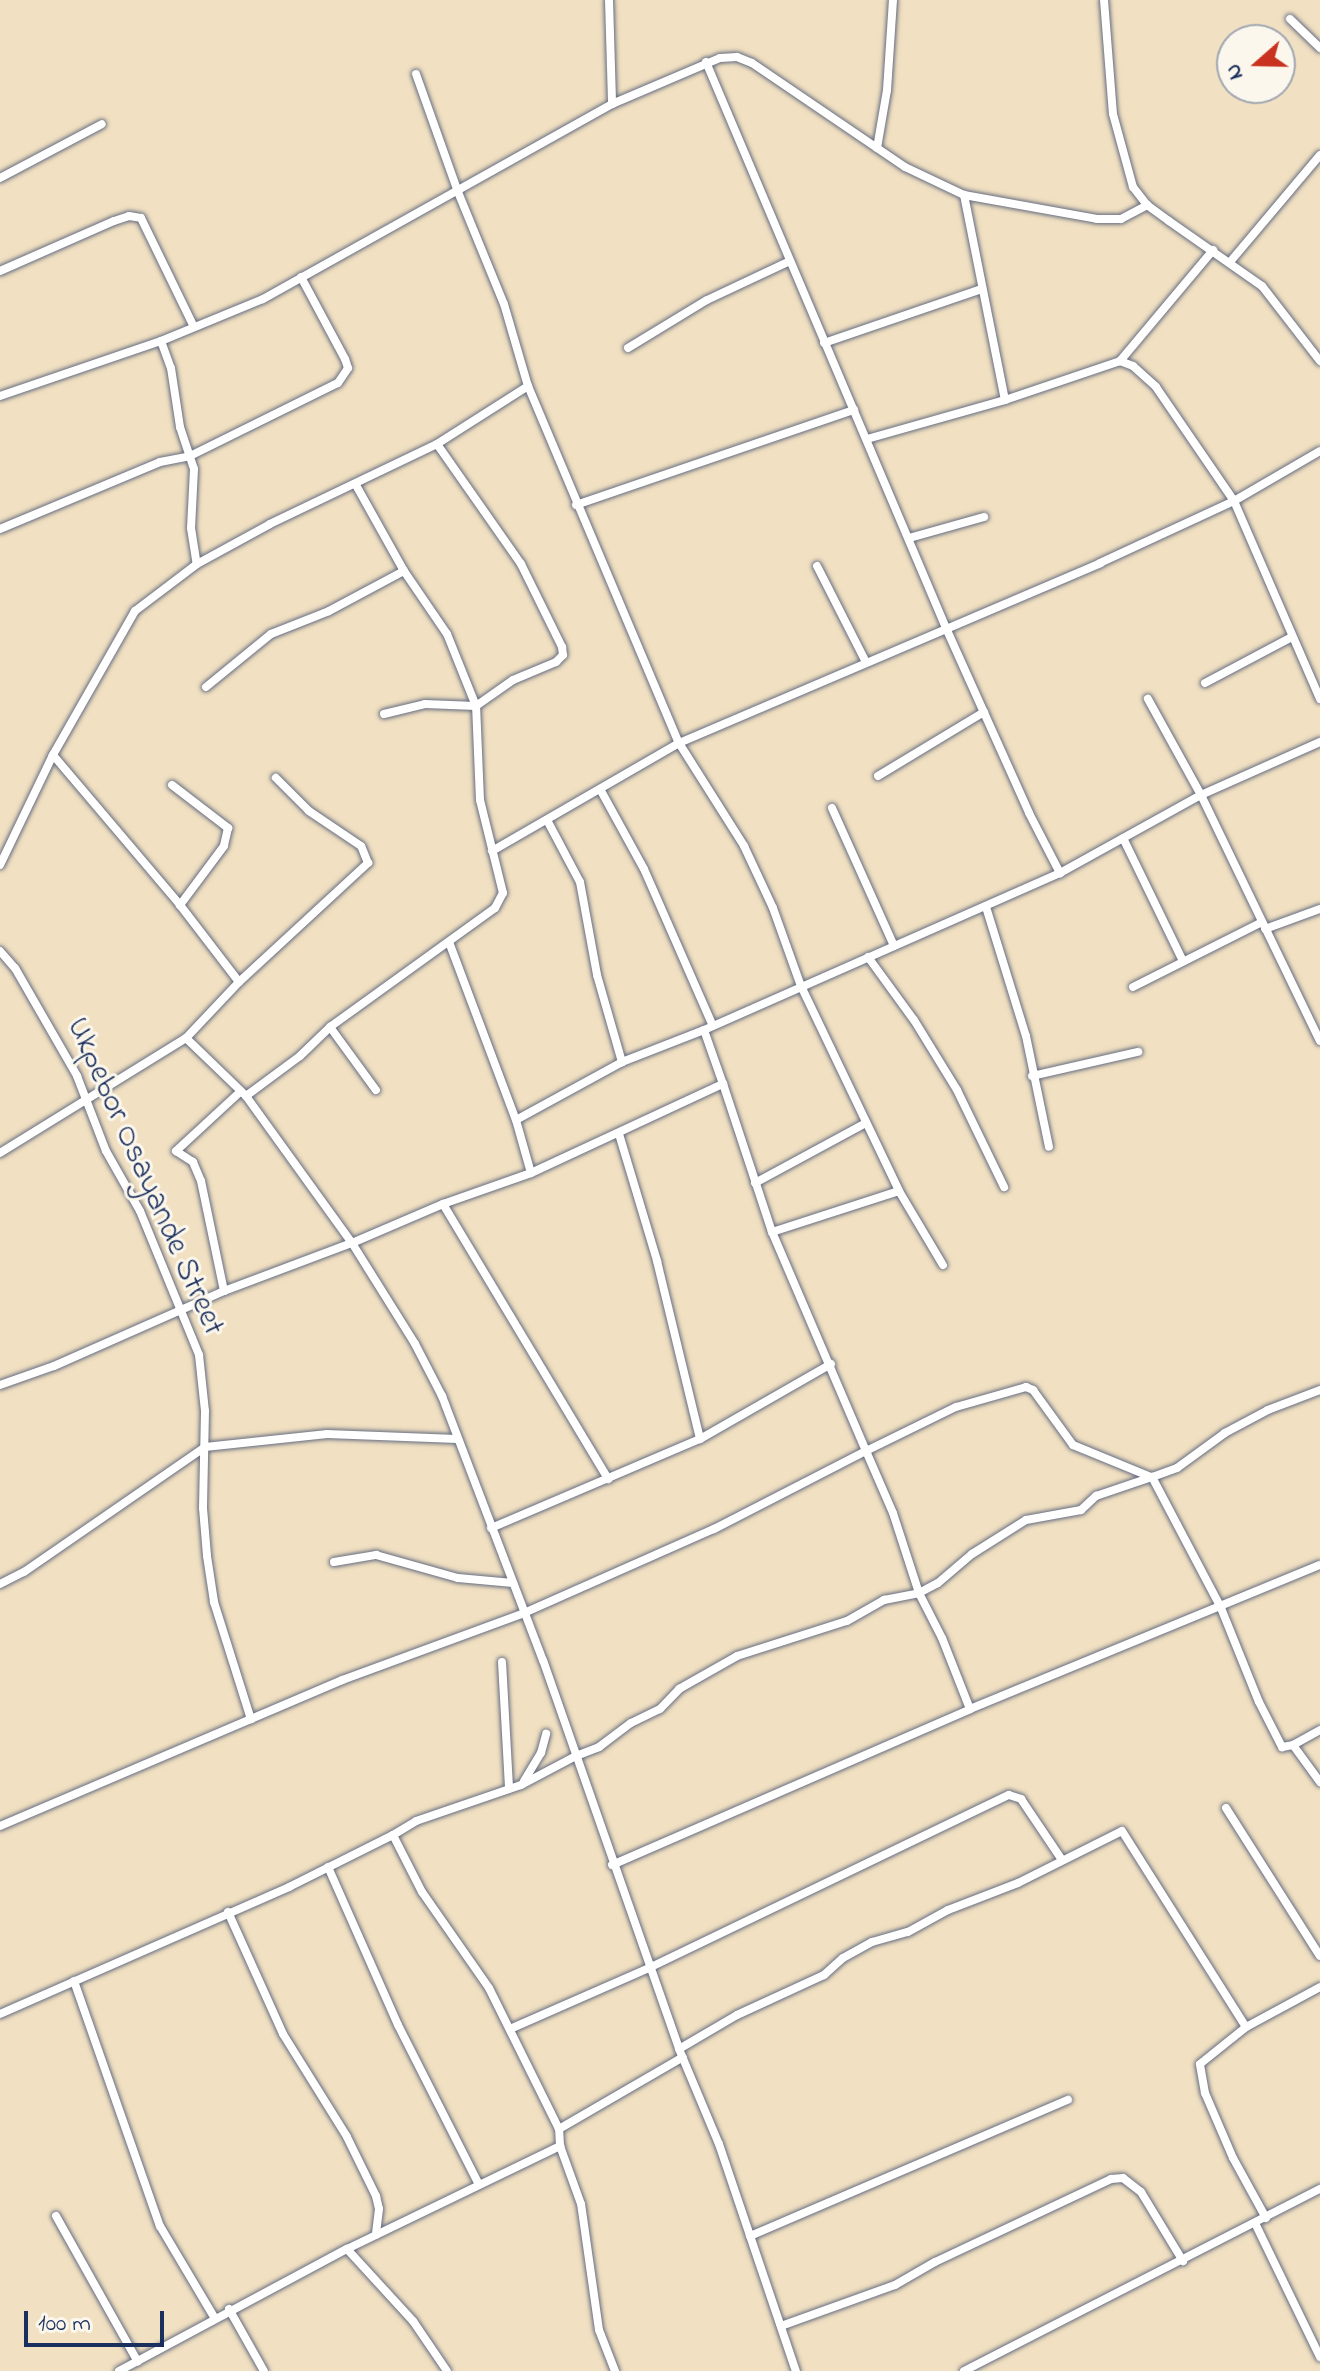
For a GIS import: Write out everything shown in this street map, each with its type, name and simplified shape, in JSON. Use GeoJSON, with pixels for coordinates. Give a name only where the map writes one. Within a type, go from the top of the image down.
{"type":"FeatureCollection","features":[{"type":"Feature","properties":{"kind":"street"},"geometry":{"type":"LineString","coordinates":[[609,0],[612,104]]}},
{"type":"Feature","properties":{"kind":"street"},"geometry":{"type":"LineString","coordinates":[[877,148],[887,90],[893,0]]}},
{"type":"Feature","properties":{"kind":"street"},"geometry":{"type":"LineString","coordinates":[[1104,0],[1113,114],[1133,187],[1147,205],[1262,286],[1320,361]]}},
{"type":"Feature","properties":{"kind":"street"},"geometry":{"type":"LineString","coordinates":[[1290,19],[1320,48]]}},
{"type":"Feature","properties":{"kind":"street"},"geometry":{"type":"LineString","coordinates":[[0,396],[161,341],[263,299],[612,104],[706,62],[737,57],[752,63],[877,148],[935,184],[964,195],[1097,219],[1121,219],[1147,205]]}},
{"type":"Feature","properties":{"kind":"street"},"geometry":{"type":"LineString","coordinates":[[706,62],[761,185],[788,262],[946,628],[1029,813],[1060,873]]}},
{"type":"Feature","properties":{"kind":"street"},"geometry":{"type":"LineString","coordinates":[[416,74],[458,192],[500,292],[528,386],[679,743],[744,846],[773,908],[801,986],[866,1123],[899,1191],[943,1265]]}},
{"type":"Feature","properties":{"kind":"street"},"geometry":{"type":"LineString","coordinates":[[0,178],[102,124]]}},
{"type":"Feature","properties":{"kind":"street"},"geometry":{"type":"LineString","coordinates":[[1230,262],[1320,155]]}},
{"type":"Feature","properties":{"kind":"street"},"geometry":{"type":"LineString","coordinates":[[964,195],[1005,400]]}},
{"type":"Feature","properties":{"kind":"street"},"geometry":{"type":"LineString","coordinates":[[0,271],[114,221],[129,216],[141,218],[194,327]]}},
{"type":"Feature","properties":{"kind":"street"},"geometry":{"type":"LineString","coordinates":[[867,439],[1005,400],[1120,361],[1213,250]]}},
{"type":"Feature","properties":{"kind":"street"},"geometry":{"type":"LineString","coordinates":[[628,348],[707,300],[788,262]]}},
{"type":"Feature","properties":{"kind":"street"},"geometry":{"type":"LineString","coordinates":[[0,529],[160,462],[190,456],[345,377],[348,368],[345,359],[301,277]]}},
{"type":"Feature","properties":{"kind":"street"},"geometry":{"type":"LineString","coordinates":[[824,343],[982,289]]}},
{"type":"Feature","properties":{"kind":"street"},"geometry":{"type":"LineString","coordinates":[[161,341],[171,368],[180,427],[194,469],[191,528],[197,564]]}},
{"type":"Feature","properties":{"kind":"street"},"geometry":{"type":"LineString","coordinates":[[1120,361],[1133,366],[1156,387],[1234,501],[1320,699]]}},
{"type":"Feature","properties":{"kind":"street"},"geometry":{"type":"LineString","coordinates":[[0,865],[53,755],[135,611],[197,564],[270,524],[437,444],[528,386]]}},
{"type":"Feature","properties":{"kind":"street"},"geometry":{"type":"LineString","coordinates":[[576,505],[854,410]]}},
{"type":"Feature","properties":{"kind":"street"},"geometry":{"type":"LineString","coordinates":[[384,714],[425,704],[476,706],[513,680],[556,662],[563,655],[562,647],[521,564],[437,444]]}},
{"type":"Feature","properties":{"kind":"street"},"geometry":{"type":"LineString","coordinates":[[492,851],[679,743],[1234,501],[1320,451]]}},
{"type":"Feature","properties":{"kind":"street"},"geometry":{"type":"LineString","coordinates":[[224,1291],[201,1181],[193,1162],[176,1151],[243,1093],[300,1056],[330,1027],[501,901],[503,893],[480,800],[476,706],[447,634],[404,571],[356,485]]}},
{"type":"Feature","properties":{"kind":"street"},"geometry":{"type":"LineString","coordinates":[[909,538],[984,517]]}},
{"type":"Feature","properties":{"kind":"street"},"geometry":{"type":"LineString","coordinates":[[817,566],[866,662]]}},
{"type":"Feature","properties":{"kind":"street"},"geometry":{"type":"LineString","coordinates":[[206,687],[271,634],[329,611],[404,571]]}},
{"type":"Feature","properties":{"kind":"street"},"geometry":{"type":"LineString","coordinates":[[1205,683],[1292,637]]}},
{"type":"Feature","properties":{"kind":"street"},"geometry":{"type":"LineString","coordinates":[[1148,699],[1201,795],[1320,1041]]}},
{"type":"Feature","properties":{"kind":"street"},"geometry":{"type":"LineString","coordinates":[[878,776],[984,712]]}},
{"type":"Feature","properties":{"kind":"street"},"geometry":{"type":"LineString","coordinates":[[516,1120],[622,1062],[708,1028],[1060,873],[1201,795],[1320,742]]}},
{"type":"Feature","properties":{"kind":"street"},"geometry":{"type":"LineString","coordinates":[[53,755],[180,905],[239,982]]}},
{"type":"Feature","properties":{"kind":"street"},"geometry":{"type":"LineString","coordinates":[[0,1153],[186,1038],[239,982],[368,863],[361,846],[309,811],[276,778]]}},
{"type":"Feature","properties":{"kind":"street"},"geometry":{"type":"LineString","coordinates":[[172,785],[228,828],[224,846],[180,905]]}},
{"type":"Feature","properties":{"kind":"street"},"geometry":{"type":"LineString","coordinates":[[600,789],[644,869],[708,1028],[723,1084],[772,1232],[893,1513],[919,1593],[942,1638],[970,1709]]}},
{"type":"Feature","properties":{"kind":"street"},"geometry":{"type":"LineString","coordinates":[[832,808],[894,946]]}},
{"type":"Feature","properties":{"kind":"street"},"geometry":{"type":"LineString","coordinates":[[547,820],[580,882],[597,975],[622,1062]]}},
{"type":"Feature","properties":{"kind":"street"},"geometry":{"type":"LineString","coordinates":[[1123,838],[1183,961]]}},
{"type":"Feature","properties":{"kind":"street"},"geometry":{"type":"LineString","coordinates":[[986,907],[1026,1036],[1049,1147]]}},
{"type":"Feature","properties":{"kind":"street"},"geometry":{"type":"LineString","coordinates":[[1133,987],[1264,925],[1320,909]]}},
{"type":"Feature","properties":{"kind":"street"},"geometry":{"type":"LineString","coordinates":[[449,942],[516,1120],[531,1173]]}},
{"type":"Feature","properties":{"kind":"street","name":"Ukpebor Osayande Street"},"geometry":{"type":"LineString","coordinates":[[0,951],[15,968],[67,1055],[106,1151],[140,1211],[199,1355],[205,1447],[203,1508],[214,1602],[251,1719]]}},
{"type":"Feature","properties":{"kind":"street"},"geometry":{"type":"LineString","coordinates":[[868,957],[914,1020],[957,1090],[1004,1187]]}},
{"type":"Feature","properties":{"kind":"street"},"geometry":{"type":"LineString","coordinates":[[330,1027],[376,1090]]}},
{"type":"Feature","properties":{"kind":"street"},"geometry":{"type":"LineString","coordinates":[[186,1038],[243,1093],[352,1243],[429,1369],[513,1583],[681,2053],[719,2144],[796,2371]]}},
{"type":"Feature","properties":{"kind":"street"},"geometry":{"type":"LineString","coordinates":[[1032,1076],[1138,1052]]}},
{"type":"Feature","properties":{"kind":"street"},"geometry":{"type":"LineString","coordinates":[[0,1385],[54,1366],[224,1291],[352,1243],[443,1204],[531,1173],[723,1084]]}},
{"type":"Feature","properties":{"kind":"street"},"geometry":{"type":"LineString","coordinates":[[755,1183],[866,1123]]}},
{"type":"Feature","properties":{"kind":"street"},"geometry":{"type":"LineString","coordinates":[[619,1134],[657,1261],[700,1439]]}},
{"type":"Feature","properties":{"kind":"street"},"geometry":{"type":"LineString","coordinates":[[772,1232],[899,1191]]}},
{"type":"Feature","properties":{"kind":"street"},"geometry":{"type":"LineString","coordinates":[[443,1204],[608,1479]]}},
{"type":"Feature","properties":{"kind":"street"},"geometry":{"type":"LineString","coordinates":[[491,1528],[700,1439],[831,1364]]}},
{"type":"Feature","properties":{"kind":"street"},"geometry":{"type":"LineString","coordinates":[[0,1826],[342,1680],[524,1613],[714,1529],[956,1407],[1026,1387],[1033,1390],[1073,1445],[1152,1477],[1221,1608],[1259,1702],[1282,1747],[1293,1745],[1320,1730]]}},
{"type":"Feature","properties":{"kind":"street"},"geometry":{"type":"LineString","coordinates":[[0,2014],[328,1867],[416,1821],[521,1785],[609,1742],[619,1731],[660,1709],[679,1689],[737,1656],[810,1630],[847,1621],[884,1600],[919,1593],[938,1583],[998,1535],[1026,1520],[1081,1510],[1096,1496],[1177,1468],[1225,1433],[1320,1390]]}},
{"type":"Feature","properties":{"kind":"street"},"geometry":{"type":"LineString","coordinates":[[0,1584],[24,1572],[205,1447],[327,1434],[457,1439]]}},
{"type":"Feature","properties":{"kind":"street"},"geometry":{"type":"LineString","coordinates":[[334,1562],[376,1555],[458,1578],[513,1583]]}},
{"type":"Feature","properties":{"kind":"street"},"geometry":{"type":"LineString","coordinates":[[612,1865],[970,1709],[1320,1565]]}},
{"type":"Feature","properties":{"kind":"street"},"geometry":{"type":"LineString","coordinates":[[502,1662],[509,1789]]}},
{"type":"Feature","properties":{"kind":"street"},"geometry":{"type":"LineString","coordinates":[[521,1785],[541,1753],[546,1734]]}},
{"type":"Feature","properties":{"kind":"street"},"geometry":{"type":"LineString","coordinates":[[1293,1745],[1320,1782]]}},
{"type":"Feature","properties":{"kind":"street"},"geometry":{"type":"LineString","coordinates":[[510,2029],[651,1967],[1009,1795],[1021,1799],[1062,1860]]}},
{"type":"Feature","properties":{"kind":"street"},"geometry":{"type":"LineString","coordinates":[[1226,1808],[1320,1956]]}},
{"type":"Feature","properties":{"kind":"street"},"geometry":{"type":"LineString","coordinates":[[559,2129],[737,2015],[824,1975],[843,1958],[872,1942],[908,1932],[948,1910],[1018,1883],[1109,1834],[1122,1831],[1127,1834],[1246,2027]]}},
{"type":"Feature","properties":{"kind":"street"},"geometry":{"type":"LineString","coordinates":[[393,1835],[422,1892],[489,1988],[559,2129],[560,2146],[581,2204],[599,2330],[615,2371]]}},
{"type":"Feature","properties":{"kind":"street"},"geometry":{"type":"LineString","coordinates":[[328,1867],[398,2025],[479,2185]]}},
{"type":"Feature","properties":{"kind":"street"},"geometry":{"type":"LineString","coordinates":[[228,1912],[283,2034],[347,2137],[376,2196],[379,2209],[376,2235]]}},
{"type":"Feature","properties":{"kind":"street"},"geometry":{"type":"LineString","coordinates":[[74,1981],[160,2226],[214,2317]]}},
{"type":"Feature","properties":{"kind":"street"},"geometry":{"type":"LineString","coordinates":[[1266,2218],[1233,2158],[1199,2076],[1200,2064],[1246,2027],[1320,1987]]}},
{"type":"Feature","properties":{"kind":"street"},"geometry":{"type":"LineString","coordinates":[[750,2236],[1068,2100]]}},
{"type":"Feature","properties":{"kind":"street"},"geometry":{"type":"LineString","coordinates":[[119,2371],[133,2366],[229,2309],[560,2146]]}},
{"type":"Feature","properties":{"kind":"street"},"geometry":{"type":"LineString","coordinates":[[781,2326],[895,2285],[935,2262],[1111,2179],[1123,2178],[1141,2192],[1183,2261]]}},
{"type":"Feature","properties":{"kind":"street"},"geometry":{"type":"LineString","coordinates":[[964,2371],[1320,2189]]}},
{"type":"Feature","properties":{"kind":"street"},"geometry":{"type":"LineString","coordinates":[[56,2216],[133,2366]]}},
{"type":"Feature","properties":{"kind":"street"},"geometry":{"type":"LineString","coordinates":[[1255,2223],[1320,2357]]}},
{"type":"Feature","properties":{"kind":"street"},"geometry":{"type":"LineString","coordinates":[[347,2249],[413,2321],[447,2371]]}},
{"type":"Feature","properties":{"kind":"street"},"geometry":{"type":"LineString","coordinates":[[229,2309],[264,2371]]}}]}
